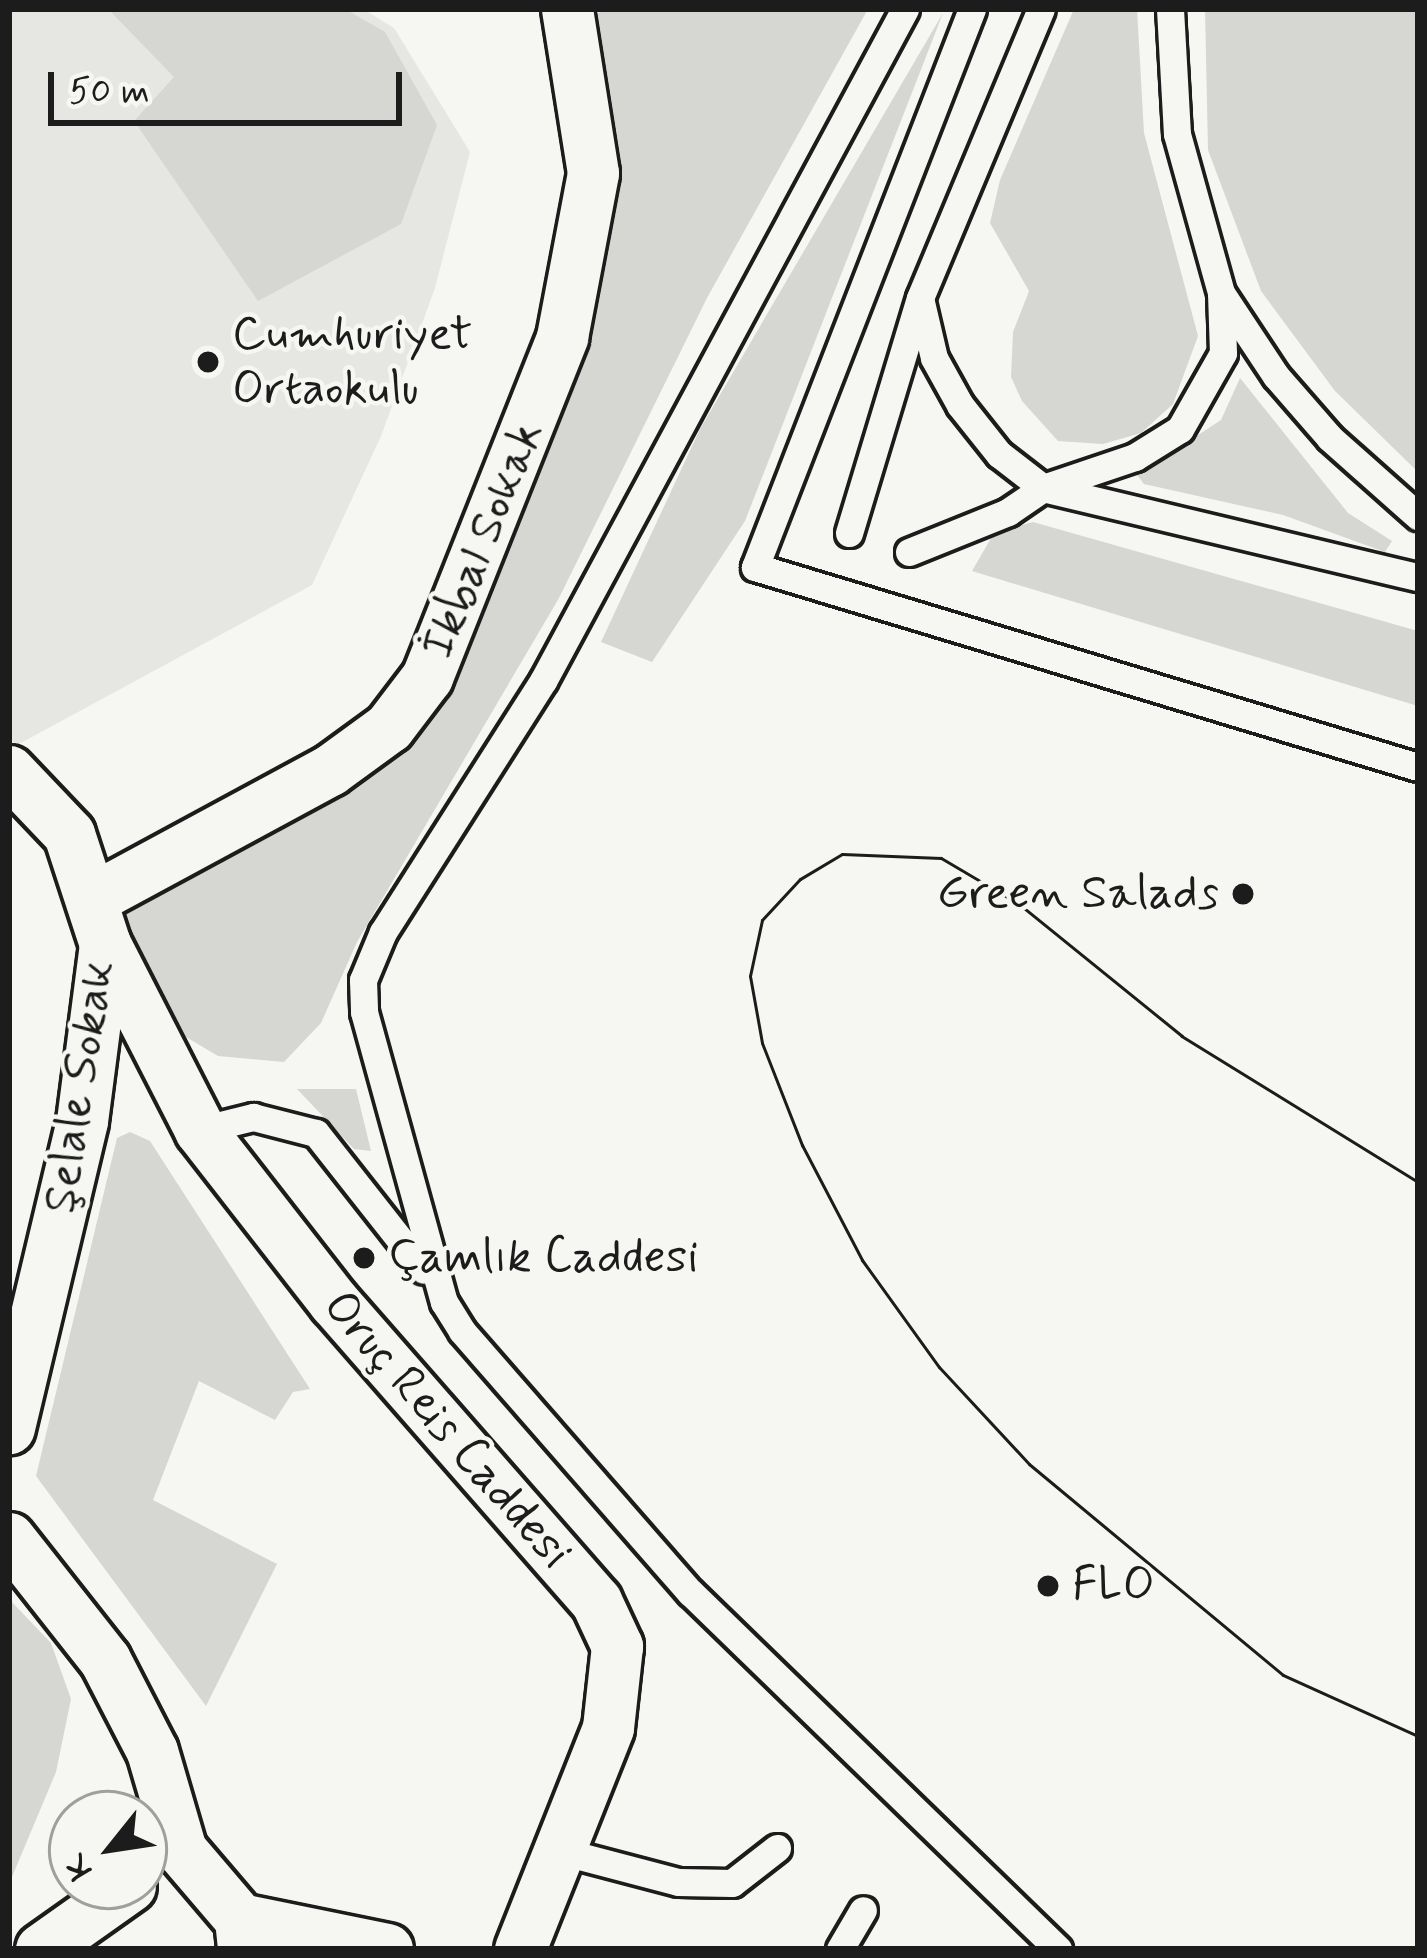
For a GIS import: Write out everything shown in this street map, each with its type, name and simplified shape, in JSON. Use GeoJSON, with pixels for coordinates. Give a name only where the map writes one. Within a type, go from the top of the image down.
{"type":"FeatureCollection","features":[{"type":"Feature","properties":{"kind":"street","name":"İkbal Sokak"},"geometry":{"type":"LineString","coordinates":[[100,920],[389,727],[427,677],[562,337],[593,173],[568,9]]}},
{"type":"Feature","properties":{"kind":"street","name":"Şelale Sokak"},"geometry":{"type":"LineString","coordinates":[[9,771],[69,834],[100,920],[82,1121],[9,1428]]}},
{"type":"Feature","properties":{"kind":"street","name":"Oruç Reis Caddesi"},"geometry":{"type":"LineString","coordinates":[[100,920],[200,1130],[334,1303],[596,1601],[616,1646],[616,1686],[564,1852],[520,1949]]}},
{"type":"Feature","properties":{"kind":"street"},"geometry":{"type":"LineString","coordinates":[[9,1538],[105,1660],[152,1751],[155,1790]]}},
{"type":"Feature","properties":{"kind":"street"},"geometry":{"type":"LineString","coordinates":[[168,1868],[242,1934],[387,1949]]}},
{"type":"Feature","properties":{"kind":"street"},"geometry":{"type":"LineString","coordinates":[[41,1949],[96,1910]]}},
{"type":"Feature","properties":{"kind":"lane"},"geometry":{"type":"LineString","coordinates":[[444,1302],[373,1068],[363,980],[383,932],[543,681],[905,9]]}},
{"type":"Feature","properties":{"kind":"lane"},"geometry":{"type":"LineString","coordinates":[[971,9],[754,567],[1418,767]]}},
{"type":"Feature","properties":{"kind":"lane"},"geometry":{"type":"LineString","coordinates":[[849,533],[920,298],[1041,9]]}},
{"type":"Feature","properties":{"kind":"lane"},"geometry":{"type":"LineString","coordinates":[[908,553],[1007,512],[1043,488],[1135,458],[1180,429],[1222,353],[1221,293],[1177,134],[1170,9]]}},
{"type":"Feature","properties":{"kind":"lane"},"geometry":{"type":"LineString","coordinates":[[1221,293],[1276,376],[1330,438],[1418,516]]}},
{"type":"Feature","properties":{"kind":"lane"},"geometry":{"type":"LineString","coordinates":[[920,298],[934,358],[961,405],[999,454],[1043,488],[1418,577]]}},
{"type":"Feature","properties":{"kind":"lane"},"geometry":{"type":"LineString","coordinates":[[200,1130],[253,1117],[316,1132],[391,1219],[502,1382],[690,1592],[1058,1949]]}},
{"type":"Feature","properties":{"kind":"lane"},"geometry":{"type":"LineString","coordinates":[[564,1852],[678,1882],[732,1883],[777,1849]]}},
{"type":"Feature","properties":{"kind":"lane"},"geometry":{"type":"LineString","coordinates":[[840,1949],[863,1910]]}},
{"type":"Feature","properties":{"kind":"shaded area","name":"Cumhuriyet Ortaokulu"},"geometry":{"type":"Polygon","coordinates":[[[9,9],[363,9],[394,28],[470,152],[435,288],[381,436],[312,585],[19,744],[9,741],[9,9]]]}},
{"type":"Feature","properties":{"kind":"shaded area"},"geometry":{"type":"Polygon","coordinates":[[[108,9],[345,9],[385,32],[437,125],[401,224],[258,301],[134,121],[174,77],[108,9]]]}},
{"type":"Feature","properties":{"kind":"shaded area"},"geometry":{"type":"Polygon","coordinates":[[[609,9],[868,9],[707,298],[559,598],[357,942],[321,1023],[284,1062],[218,1056],[171,1028],[137,982],[119,905],[134,889],[374,774],[444,672],[573,386],[606,207],[595,14],[609,9]]]}},
{"type":"Feature","properties":{"kind":"shaded area"},"geometry":{"type":"Polygon","coordinates":[[[1074,9],[1137,9],[1144,133],[1198,336],[1173,404],[1141,433],[1103,444],[1058,441],[1022,401],[1011,377],[1013,332],[1029,291],[990,223],[1000,180],[1074,9]]]}},
{"type":"Feature","properties":{"kind":"shaded area"},"geometry":{"type":"Polygon","coordinates":[[[1205,9],[1418,9],[1418,472],[1335,391],[1261,291],[1208,150],[1205,9]]]}},
{"type":"Feature","properties":{"kind":"shaded area"},"geometry":{"type":"Polygon","coordinates":[[[943,13],[745,521],[652,662],[601,642],[700,429],[943,13]]]}},
{"type":"Feature","properties":{"kind":"shaded area"},"geometry":{"type":"Polygon","coordinates":[[[1240,378],[1348,513],[1392,541],[1385,552],[1283,515],[1144,484],[1137,475],[1221,420],[1240,378]]]}},
{"type":"Feature","properties":{"kind":"shaded area"},"geometry":{"type":"Polygon","coordinates":[[[1033,522],[1418,631],[1418,706],[972,571],[994,533],[1033,522]]]}},
{"type":"Feature","properties":{"kind":"shaded area"},"geometry":{"type":"Polygon","coordinates":[[[297,1089],[356,1089],[371,1151],[354,1149],[297,1089]]]}},
{"type":"Feature","properties":{"kind":"shaded area"},"geometry":{"type":"Polygon","coordinates":[[[130,1132],[150,1141],[310,1389],[293,1392],[275,1420],[199,1381],[153,1500],[277,1564],[206,1706],[36,1476],[117,1138],[130,1132]]]}},
{"type":"Feature","properties":{"kind":"shaded area"},"geometry":{"type":"Polygon","coordinates":[[[9,1599],[51,1643],[71,1699],[56,1772],[9,1884],[9,1599]]]}},
{"type":"Feature","properties":{"kind":"tram line"},"geometry":{"type":"LineString","coordinates":[[1418,1182],[1182,1036],[1019,904],[941,858],[842,854],[800,879],[762,920],[750,976],[762,1043],[802,1145],[862,1260],[939,1367],[1029,1464],[1283,1675],[1418,1736]]}},
{"type":"Feature","properties":{"kind":"place","name":"Cumhuriyet Ortaokulu"},"geometry":{"type":"Point","coordinates":[208,362]}},
{"type":"Feature","properties":{"kind":"place","name":"Green Salads"},"geometry":{"type":"Point","coordinates":[1243,894]}},
{"type":"Feature","properties":{"kind":"place","name":"Çamlık Caddesi"},"geometry":{"type":"Point","coordinates":[364,1258]}},
{"type":"Feature","properties":{"kind":"place","name":"FLO"},"geometry":{"type":"Point","coordinates":[1048,1586]}}]}
